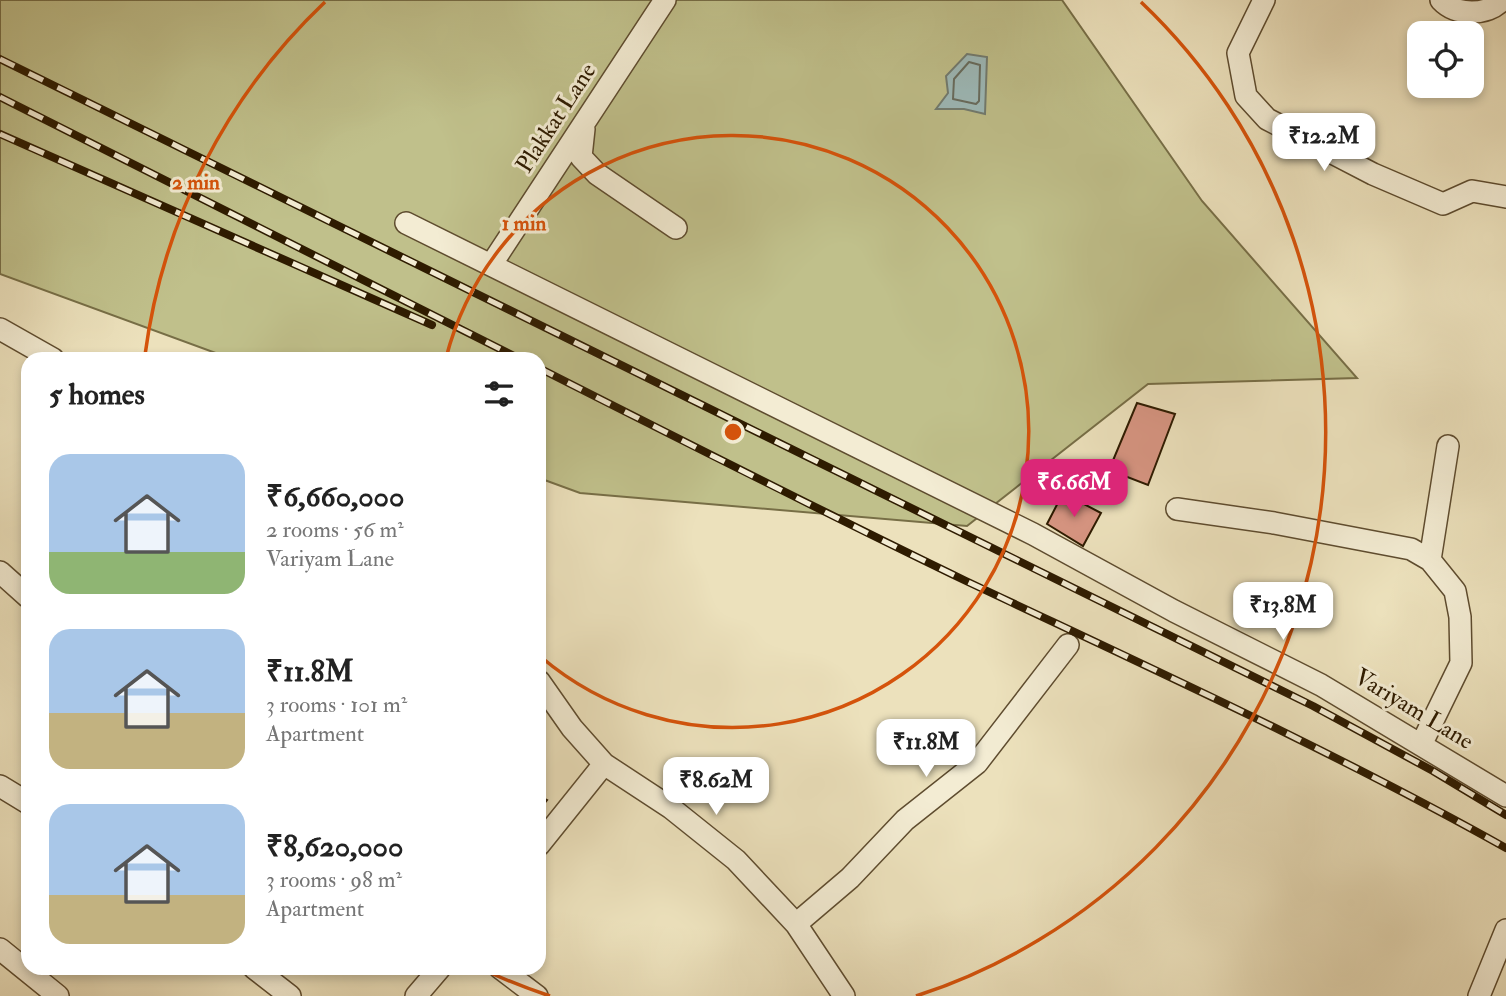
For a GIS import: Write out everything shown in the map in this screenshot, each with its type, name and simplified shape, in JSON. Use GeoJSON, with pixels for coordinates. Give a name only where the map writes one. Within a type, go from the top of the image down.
{"type":"FeatureCollection","features":[{"type":"Feature","properties":{"kind":"street","name":"Plakkat Lane"},"geometry":{"type":"LineString","coordinates":[[492,265],[665,0]]}},
{"type":"Feature","properties":{"kind":"street"},"geometry":{"type":"LineString","coordinates":[[1264,0],[1238,53],[1245,96],[1267,119],[1373,174],[1443,204],[1472,191],[1506,197]]}},
{"type":"Feature","properties":{"kind":"street"},"geometry":{"type":"LineString","coordinates":[[1441,0],[1446,5],[1471,13],[1496,6],[1502,0]]}},
{"type":"Feature","properties":{"kind":"street"},"geometry":{"type":"LineString","coordinates":[[584,123],[581,157],[597,174],[676,228]]}},
{"type":"Feature","properties":{"kind":"street","name":"Variyam Lane"},"geometry":{"type":"LineString","coordinates":[[406,223],[1033,534],[1174,611],[1321,685],[1422,743],[1506,796]]}},
{"type":"Feature","properties":{"kind":"street"},"geometry":{"type":"LineString","coordinates":[[0,330],[40,352]]}},
{"type":"Feature","properties":{"kind":"street"},"geometry":{"type":"LineString","coordinates":[[1430,560],[1448,446]]}},
{"type":"Feature","properties":{"kind":"street"},"geometry":{"type":"LineString","coordinates":[[1177,509],[1411,549],[1430,560],[1455,591],[1460,617],[1461,663],[1422,743]]}},
{"type":"Feature","properties":{"kind":"street"},"geometry":{"type":"LineString","coordinates":[[0,572],[21,591]]}},
{"type":"Feature","properties":{"kind":"street"},"geometry":{"type":"LineString","coordinates":[[796,924],[850,878],[905,821],[977,763],[1068,645]]}},
{"type":"Feature","properties":{"kind":"street"},"geometry":{"type":"LineString","coordinates":[[546,691],[572,728],[604,764],[671,807],[736,860],[796,924],[844,996]]}},
{"type":"Feature","properties":{"kind":"street"},"geometry":{"type":"LineString","coordinates":[[546,836],[604,764]]}},
{"type":"Feature","properties":{"kind":"street"},"geometry":{"type":"LineString","coordinates":[[0,786],[21,799]]}},
{"type":"Feature","properties":{"kind":"street"},"geometry":{"type":"LineString","coordinates":[[1479,996],[1506,930]]}},
{"type":"Feature","properties":{"kind":"street"},"geometry":{"type":"LineString","coordinates":[[4,960],[21,971]]}},
{"type":"Feature","properties":{"kind":"street"},"geometry":{"type":"LineString","coordinates":[[26,975],[58,996]]}},
{"type":"Feature","properties":{"kind":"street"},"geometry":{"type":"LineString","coordinates":[[263,975],[290,996]]}},
{"type":"Feature","properties":{"kind":"street"},"geometry":{"type":"LineString","coordinates":[[416,996],[434,975]]}},
{"type":"Feature","properties":{"kind":"street"},"geometry":{"type":"LineString","coordinates":[[509,975],[537,996]]}},
{"type":"Feature","properties":{"kind":"green space"},"geometry":{"type":"Polygon","coordinates":[[[0,0],[1062,0],[1202,201],[1357,378],[1148,384],[967,526],[580,493],[546,481],[546,352],[213,352],[0,274],[0,0]]]}},
{"type":"Feature","properties":{"kind":"water"},"geometry":{"type":"Polygon","coordinates":[[[967,54],[987,57],[985,114],[964,109],[936,109],[948,93],[946,76],[967,54]]]}},
{"type":"Feature","properties":{"kind":"building"},"geometry":{"type":"Polygon","coordinates":[[[1137,403],[1175,414],[1148,485],[1109,470],[1137,403]]]}},
{"type":"Feature","properties":{"kind":"building"},"geometry":{"type":"Polygon","coordinates":[[[1063,493],[1101,513],[1083,546],[1047,524],[1063,493]]]}},
{"type":"Feature","properties":{"kind":"railway"},"geometry":{"type":"LineString","coordinates":[[0,59],[1313,706],[1433,771],[1506,815]]}},
{"type":"Feature","properties":{"kind":"railway"},"geometry":{"type":"LineString","coordinates":[[0,97],[506,352]]}},
{"type":"Feature","properties":{"kind":"railway"},"geometry":{"type":"LineString","coordinates":[[0,134],[432,325]]}},
{"type":"Feature","properties":{"kind":"railway"},"geometry":{"type":"LineString","coordinates":[[546,372],[912,555],[1306,743],[1506,848]]}}]}
